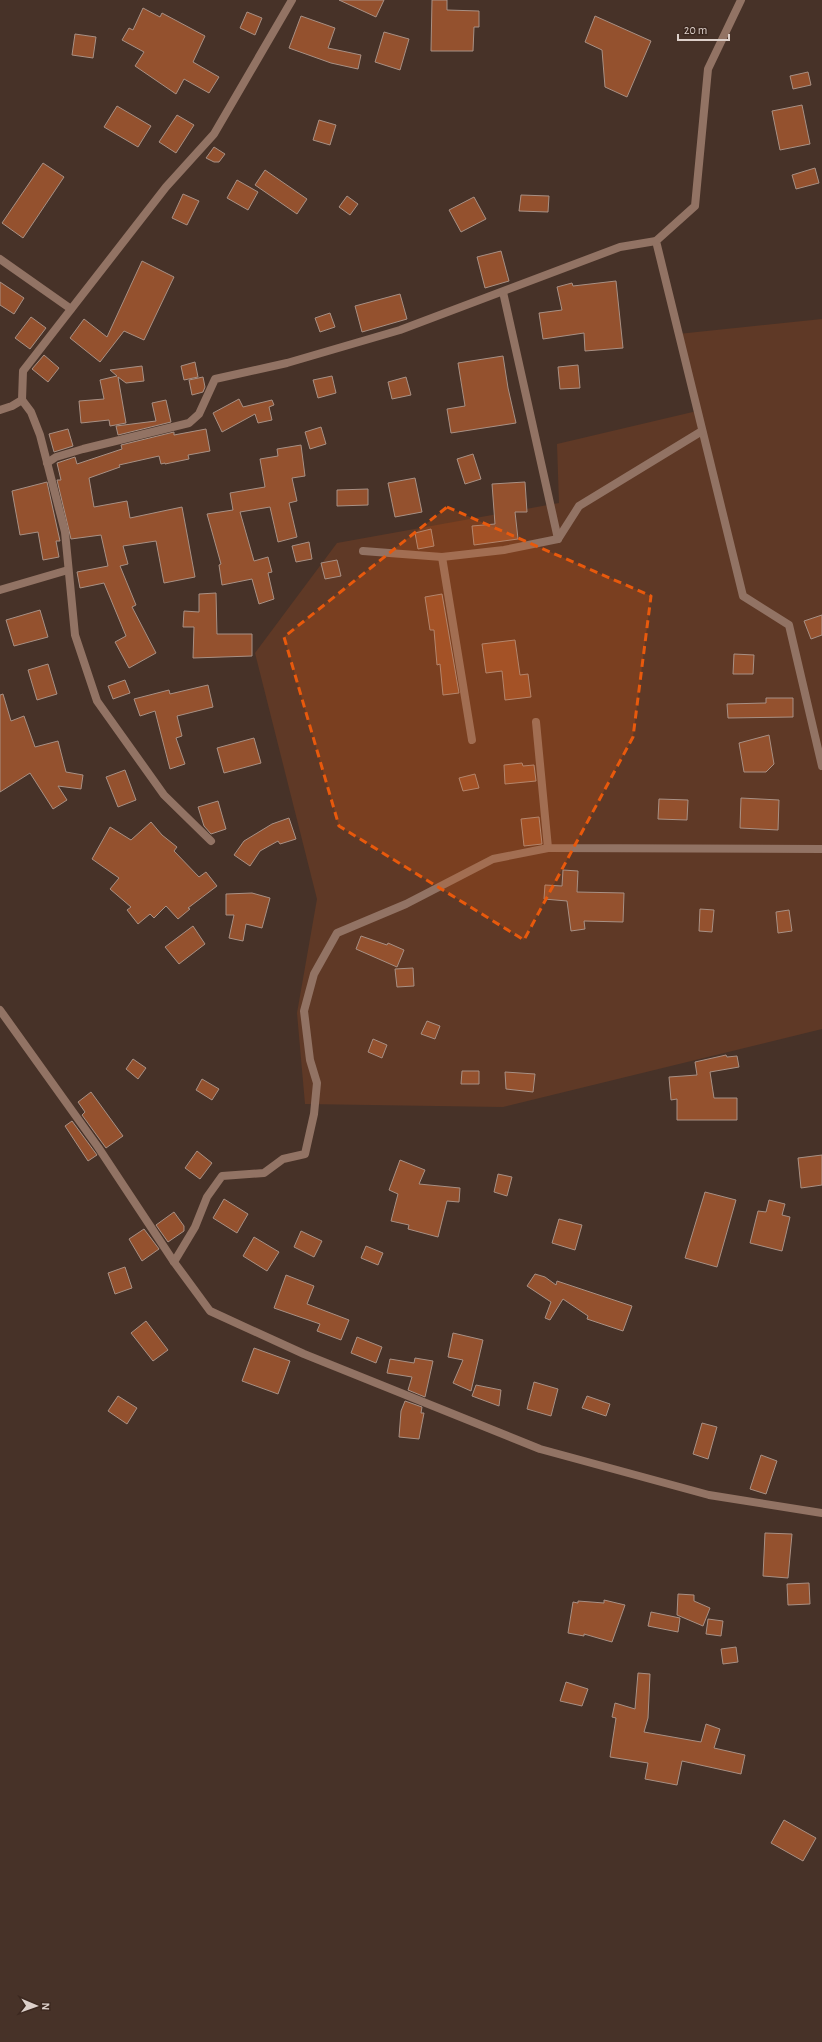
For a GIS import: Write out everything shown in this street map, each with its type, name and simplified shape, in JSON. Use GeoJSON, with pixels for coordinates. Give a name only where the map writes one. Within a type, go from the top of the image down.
{"type":"FeatureCollection","features":[{"type":"Feature","properties":{"kind":"street"},"geometry":{"type":"LineString","coordinates":[[211,841],[164,795],[97,701],[75,635],[65,532],[40,435],[31,412],[22,400],[23,371],[166,187],[214,134],[292,0]]}},
{"type":"Feature","properties":{"kind":"street"},"geometry":{"type":"LineString","coordinates":[[47,462],[83,449],[189,423],[199,414],[215,379],[288,363],[400,330],[620,248],[656,242],[695,206],[708,69],[741,0]]}},
{"type":"Feature","properties":{"kind":"street"},"geometry":{"type":"LineString","coordinates":[[656,242],[743,596],[789,625],[822,766]]}},
{"type":"Feature","properties":{"kind":"street"},"geometry":{"type":"LineString","coordinates":[[0,259],[71,309]]}},
{"type":"Feature","properties":{"kind":"street"},"geometry":{"type":"LineString","coordinates":[[503,292],[558,539]]}},
{"type":"Feature","properties":{"kind":"street"},"geometry":{"type":"LineString","coordinates":[[0,410],[12,406],[22,400]]}},
{"type":"Feature","properties":{"kind":"street"},"geometry":{"type":"LineString","coordinates":[[363,551],[442,557],[504,550],[558,539],[579,506],[702,431]]}},
{"type":"Feature","properties":{"kind":"street"},"geometry":{"type":"LineString","coordinates":[[442,557],[472,740]]}},
{"type":"Feature","properties":{"kind":"street"},"geometry":{"type":"LineString","coordinates":[[0,590],[68,570]]}},
{"type":"Feature","properties":{"kind":"street"},"geometry":{"type":"LineString","coordinates":[[536,722],[548,848]]}},
{"type":"Feature","properties":{"kind":"street"},"geometry":{"type":"LineString","coordinates":[[174,1262],[195,1227],[207,1197],[222,1176],[264,1173],[283,1159],[305,1154],[314,1114],[317,1083],[310,1060],[304,1011],[314,974],[337,933],[406,904],[493,858],[548,848],[822,848]]}},
{"type":"Feature","properties":{"kind":"street"},"geometry":{"type":"LineString","coordinates":[[0,1010],[98,1147],[174,1262],[210,1312],[324,1362],[533,1446],[709,1495],[822,1513]]}},
{"type":"Feature","properties":{"kind":"highlighted area"},"geometry":{"type":"Polygon","coordinates":[[[447,507],[651,596],[633,737],[524,940],[339,826],[284,637],[447,507]]]}},
{"type":"Feature","properties":{"kind":"shaded area"},"geometry":{"type":"Polygon","coordinates":[[[822,319],[822,1029],[503,1107],[305,1104],[297,1013],[317,899],[255,653],[337,543],[559,503],[557,444],[697,411],[678,334],[822,319]]]}},
{"type":"Feature","properties":{"kind":"building"},"geometry":{"type":"Polygon","coordinates":[[[339,0],[384,0],[376,17],[339,0]]]}},
{"type":"Feature","properties":{"kind":"building"},"geometry":{"type":"Polygon","coordinates":[[[432,0],[447,0],[447,10],[479,11],[479,27],[474,27],[473,51],[431,51],[432,0]]]}},
{"type":"Feature","properties":{"kind":"building"},"geometry":{"type":"Polygon","coordinates":[[[143,8],[160,17],[162,13],[205,36],[193,62],[219,77],[209,93],[184,79],[176,94],[135,66],[144,52],[122,40],[129,28],[133,30],[143,8]]]}},
{"type":"Feature","properties":{"kind":"building"},"geometry":{"type":"Polygon","coordinates":[[[247,12],[262,18],[255,35],[240,28],[247,12]]]}},
{"type":"Feature","properties":{"kind":"building"},"geometry":{"type":"Polygon","coordinates":[[[301,16],[335,28],[328,48],[361,55],[358,69],[331,63],[289,48],[301,16]]]}},
{"type":"Feature","properties":{"kind":"building"},"geometry":{"type":"Polygon","coordinates":[[[595,16],[651,41],[627,97],[605,87],[602,50],[585,42],[595,16]]]}},
{"type":"Feature","properties":{"kind":"building"},"geometry":{"type":"Polygon","coordinates":[[[384,32],[409,39],[400,70],[375,62],[384,32]]]}},
{"type":"Feature","properties":{"kind":"building"},"geometry":{"type":"Polygon","coordinates":[[[75,34],[96,37],[93,58],[72,55],[75,34]]]}},
{"type":"Feature","properties":{"kind":"building"},"geometry":{"type":"Polygon","coordinates":[[[808,72],[811,85],[793,89],[790,76],[808,72]]]}},
{"type":"Feature","properties":{"kind":"building"},"geometry":{"type":"Polygon","coordinates":[[[802,105],[810,144],[780,150],[772,111],[802,105]]]}},
{"type":"Feature","properties":{"kind":"building"},"geometry":{"type":"Polygon","coordinates":[[[117,106],[151,126],[138,147],[104,127],[117,106]]]}},
{"type":"Feature","properties":{"kind":"building"},"geometry":{"type":"Polygon","coordinates":[[[177,115],[194,125],[176,153],[159,142],[177,115]]]}},
{"type":"Feature","properties":{"kind":"building"},"geometry":{"type":"Polygon","coordinates":[[[319,120],[336,125],[330,145],[313,140],[319,120]]]}},
{"type":"Feature","properties":{"kind":"building"},"geometry":{"type":"Polygon","coordinates":[[[214,147],[225,154],[219,162],[214,162],[206,158],[214,147]]]}},
{"type":"Feature","properties":{"kind":"building"},"geometry":{"type":"Polygon","coordinates":[[[43,163],[64,177],[23,238],[2,223],[43,163]]]}},
{"type":"Feature","properties":{"kind":"building"},"geometry":{"type":"Polygon","coordinates":[[[815,168],[819,183],[796,189],[792,175],[815,168]]]}},
{"type":"Feature","properties":{"kind":"building"},"geometry":{"type":"Polygon","coordinates":[[[265,170],[307,199],[297,214],[255,185],[265,170]]]}},
{"type":"Feature","properties":{"kind":"building"},"geometry":{"type":"Polygon","coordinates":[[[237,180],[258,192],[248,210],[227,198],[237,180]]]}},
{"type":"Feature","properties":{"kind":"building"},"geometry":{"type":"Polygon","coordinates":[[[183,194],[199,201],[187,225],[172,218],[183,194]]]}},
{"type":"Feature","properties":{"kind":"building"},"geometry":{"type":"Polygon","coordinates":[[[521,195],[549,196],[548,212],[519,211],[521,195]]]}},
{"type":"Feature","properties":{"kind":"building"},"geometry":{"type":"Polygon","coordinates":[[[347,196],[358,204],[350,215],[339,207],[347,196]]]}},
{"type":"Feature","properties":{"kind":"building"},"geometry":{"type":"Polygon","coordinates":[[[474,197],[486,219],[461,232],[449,210],[474,197]]]}},
{"type":"Feature","properties":{"kind":"building"},"geometry":{"type":"Polygon","coordinates":[[[501,251],[509,281],[485,288],[477,257],[501,251]]]}},
{"type":"Feature","properties":{"kind":"building"},"geometry":{"type":"Polygon","coordinates":[[[142,261],[174,277],[144,340],[124,331],[100,362],[70,338],[84,319],[107,337],[142,261]]]}},
{"type":"Feature","properties":{"kind":"building"},"geometry":{"type":"Polygon","coordinates":[[[616,281],[623,348],[585,351],[584,333],[543,339],[539,313],[562,310],[557,287],[572,283],[573,286],[616,281]]]}},
{"type":"Feature","properties":{"kind":"building"},"geometry":{"type":"Polygon","coordinates":[[[0,282],[24,298],[14,314],[0,305],[0,282]]]}},
{"type":"Feature","properties":{"kind":"building"},"geometry":{"type":"Polygon","coordinates":[[[400,294],[407,319],[362,332],[355,306],[400,294]]]}},
{"type":"Feature","properties":{"kind":"building"},"geometry":{"type":"Polygon","coordinates":[[[330,313],[335,327],[320,332],[315,318],[330,313]]]}},
{"type":"Feature","properties":{"kind":"building"},"geometry":{"type":"Polygon","coordinates":[[[31,317],[46,328],[30,349],[15,338],[31,317]]]}},
{"type":"Feature","properties":{"kind":"building"},"geometry":{"type":"Polygon","coordinates":[[[44,355],[59,368],[48,382],[32,369],[44,355]]]}},
{"type":"Feature","properties":{"kind":"building"},"geometry":{"type":"Polygon","coordinates":[[[503,356],[516,423],[451,433],[447,409],[465,406],[458,363],[503,356]]]}},
{"type":"Feature","properties":{"kind":"building"},"geometry":{"type":"Polygon","coordinates":[[[195,362],[198,377],[184,380],[181,366],[195,362]]]}},
{"type":"Feature","properties":{"kind":"building"},"geometry":{"type":"Polygon","coordinates":[[[578,365],[580,388],[560,389],[558,367],[578,365]]]}},
{"type":"Feature","properties":{"kind":"building"},"geometry":{"type":"Polygon","coordinates":[[[142,366],[144,381],[126,383],[118,377],[126,423],[110,426],[109,420],[81,423],[79,401],[104,399],[100,380],[117,376],[110,370],[142,366]]]}},
{"type":"Feature","properties":{"kind":"building"},"geometry":{"type":"Polygon","coordinates":[[[332,376],[336,393],[318,398],[313,380],[332,376]]]}},
{"type":"Feature","properties":{"kind":"building"},"geometry":{"type":"Polygon","coordinates":[[[203,377],[205,387],[203,392],[192,395],[189,380],[203,377]]]}},
{"type":"Feature","properties":{"kind":"building"},"geometry":{"type":"Polygon","coordinates":[[[406,377],[411,395],[392,399],[388,382],[406,377]]]}},
{"type":"Feature","properties":{"kind":"building"},"geometry":{"type":"Polygon","coordinates":[[[239,399],[243,407],[272,400],[274,405],[269,407],[272,420],[258,423],[255,414],[222,432],[213,413],[239,399]]]}},
{"type":"Feature","properties":{"kind":"building"},"geometry":{"type":"Polygon","coordinates":[[[166,400],[171,422],[118,435],[116,426],[156,421],[152,403],[166,400]]]}},
{"type":"Feature","properties":{"kind":"building"},"geometry":{"type":"Polygon","coordinates":[[[321,427],[326,444],[310,449],[305,432],[321,427]]]}},
{"type":"Feature","properties":{"kind":"building"},"geometry":{"type":"Polygon","coordinates":[[[68,429],[73,446],[54,452],[49,434],[68,429]]]}},
{"type":"Feature","properties":{"kind":"building"},"geometry":{"type":"Polygon","coordinates":[[[206,429],[210,451],[188,455],[189,459],[165,464],[161,464],[159,456],[119,465],[120,467],[89,478],[94,507],[127,501],[130,518],[182,507],[195,577],[164,583],[156,541],[123,546],[128,564],[120,566],[136,605],[132,607],[156,653],[129,668],[115,642],[126,636],[104,583],[80,588],[77,572],[108,566],[101,535],[71,539],[57,480],[61,480],[57,463],[75,457],[77,464],[122,449],[121,445],[174,432],[174,435],[206,429]]]}},
{"type":"Feature","properties":{"kind":"building"},"geometry":{"type":"Polygon","coordinates":[[[301,445],[305,476],[292,478],[297,501],[289,503],[297,537],[278,542],[270,507],[240,512],[254,561],[268,557],[272,572],[268,573],[274,599],[259,604],[252,579],[222,585],[219,565],[221,564],[207,514],[233,510],[230,493],[265,487],[260,459],[278,456],[277,449],[301,445]]]}},
{"type":"Feature","properties":{"kind":"building"},"geometry":{"type":"Polygon","coordinates":[[[473,454],[481,479],[465,484],[457,459],[473,454]]]}},
{"type":"Feature","properties":{"kind":"building"},"geometry":{"type":"Polygon","coordinates":[[[415,478],[422,512],[395,517],[388,483],[415,478]]]}},
{"type":"Feature","properties":{"kind":"building"},"geometry":{"type":"Polygon","coordinates":[[[47,482],[60,541],[56,541],[59,557],[43,560],[38,532],[20,535],[12,491],[47,482]]]}},
{"type":"Feature","properties":{"kind":"building"},"geometry":{"type":"Polygon","coordinates":[[[525,482],[527,512],[515,512],[518,539],[474,545],[472,526],[495,524],[492,484],[525,482]]]}},
{"type":"Feature","properties":{"kind":"building"},"geometry":{"type":"Polygon","coordinates":[[[368,489],[368,505],[337,506],[337,490],[368,489]]]}},
{"type":"Feature","properties":{"kind":"building"},"geometry":{"type":"Polygon","coordinates":[[[431,529],[434,546],[418,549],[415,533],[431,529]]]}},
{"type":"Feature","properties":{"kind":"building"},"geometry":{"type":"Polygon","coordinates":[[[309,542],[312,559],[296,562],[292,546],[309,542]]]}},
{"type":"Feature","properties":{"kind":"building"},"geometry":{"type":"Polygon","coordinates":[[[337,560],[341,576],[325,579],[321,563],[337,560]]]}},
{"type":"Feature","properties":{"kind":"building"},"geometry":{"type":"Polygon","coordinates":[[[216,593],[217,634],[252,634],[252,656],[193,658],[194,627],[183,627],[184,611],[199,612],[199,594],[216,593]]]}},
{"type":"Feature","properties":{"kind":"building"},"geometry":{"type":"Polygon","coordinates":[[[442,594],[459,693],[443,695],[440,664],[437,665],[434,630],[430,630],[425,597],[442,594]]]}},
{"type":"Feature","properties":{"kind":"building"},"geometry":{"type":"Polygon","coordinates":[[[40,610],[48,637],[14,646],[6,620],[40,610]]]}},
{"type":"Feature","properties":{"kind":"building"},"geometry":{"type":"Polygon","coordinates":[[[822,615],[822,635],[811,639],[804,621],[822,615]]]}},
{"type":"Feature","properties":{"kind":"building"},"geometry":{"type":"Polygon","coordinates":[[[515,640],[520,675],[528,674],[531,697],[505,700],[502,671],[486,673],[482,644],[515,640]]]}},
{"type":"Feature","properties":{"kind":"building"},"geometry":{"type":"Polygon","coordinates":[[[734,654],[754,655],[753,674],[733,674],[734,654]]]}},
{"type":"Feature","properties":{"kind":"building"},"geometry":{"type":"Polygon","coordinates":[[[48,664],[57,694],[37,700],[28,670],[48,664]]]}},
{"type":"Feature","properties":{"kind":"building"},"geometry":{"type":"Polygon","coordinates":[[[125,680],[130,693],[113,699],[108,686],[125,680]]]}},
{"type":"Feature","properties":{"kind":"building"},"geometry":{"type":"Polygon","coordinates":[[[208,685],[213,707],[177,716],[182,736],[176,738],[185,764],[170,769],[155,711],[140,716],[134,699],[169,690],[170,694],[208,685]]]}},
{"type":"Feature","properties":{"kind":"building"},"geometry":{"type":"Polygon","coordinates":[[[3,694],[11,721],[24,716],[35,747],[58,741],[66,772],[83,775],[81,789],[58,786],[67,800],[53,809],[30,773],[0,792],[0,695],[3,694]]]}},
{"type":"Feature","properties":{"kind":"building"},"geometry":{"type":"Polygon","coordinates":[[[766,698],[793,698],[793,717],[728,718],[727,704],[766,703],[766,698]]]}},
{"type":"Feature","properties":{"kind":"building"},"geometry":{"type":"Polygon","coordinates":[[[769,735],[774,764],[766,772],[744,772],[739,743],[769,735]]]}},
{"type":"Feature","properties":{"kind":"building"},"geometry":{"type":"Polygon","coordinates":[[[254,738],[261,763],[224,773],[217,748],[254,738]]]}},
{"type":"Feature","properties":{"kind":"building"},"geometry":{"type":"Polygon","coordinates":[[[522,763],[523,766],[534,765],[536,781],[505,784],[504,765],[522,763]]]}},
{"type":"Feature","properties":{"kind":"building"},"geometry":{"type":"Polygon","coordinates":[[[125,770],[136,800],[118,807],[106,777],[125,770]]]}},
{"type":"Feature","properties":{"kind":"building"},"geometry":{"type":"Polygon","coordinates":[[[475,774],[479,788],[463,791],[459,778],[475,774]]]}},
{"type":"Feature","properties":{"kind":"building"},"geometry":{"type":"Polygon","coordinates":[[[741,798],[779,800],[778,830],[740,828],[741,798]]]}},
{"type":"Feature","properties":{"kind":"building"},"geometry":{"type":"Polygon","coordinates":[[[659,799],[688,800],[687,820],[658,819],[659,799]]]}},
{"type":"Feature","properties":{"kind":"building"},"geometry":{"type":"Polygon","coordinates":[[[218,801],[226,829],[211,834],[204,826],[198,807],[218,801]]]}},
{"type":"Feature","properties":{"kind":"building"},"geometry":{"type":"Polygon","coordinates":[[[539,817],[542,844],[524,846],[521,819],[539,817]]]}},
{"type":"Feature","properties":{"kind":"building"},"geometry":{"type":"Polygon","coordinates":[[[289,818],[296,839],[280,844],[278,841],[260,851],[250,866],[234,855],[244,841],[272,824],[289,818]]]}},
{"type":"Feature","properties":{"kind":"building"},"geometry":{"type":"Polygon","coordinates":[[[151,822],[162,835],[177,847],[174,851],[199,877],[206,872],[217,886],[188,908],[190,909],[178,919],[166,906],[154,918],[150,914],[138,924],[127,910],[131,907],[110,889],[119,878],[92,859],[110,827],[131,840],[151,822]]]}},
{"type":"Feature","properties":{"kind":"building"},"geometry":{"type":"Polygon","coordinates":[[[563,870],[578,871],[577,892],[624,893],[623,922],[584,921],[585,929],[571,931],[567,901],[544,899],[545,885],[562,886],[563,870]]]}},
{"type":"Feature","properties":{"kind":"building"},"geometry":{"type":"Polygon","coordinates":[[[252,893],[270,898],[262,928],[246,924],[243,941],[229,938],[234,915],[226,915],[226,894],[252,893]]]}},
{"type":"Feature","properties":{"kind":"building"},"geometry":{"type":"Polygon","coordinates":[[[700,909],[714,910],[712,932],[699,931],[700,909]]]}},
{"type":"Feature","properties":{"kind":"building"},"geometry":{"type":"Polygon","coordinates":[[[789,910],[792,931],[778,933],[776,912],[789,910]]]}},
{"type":"Feature","properties":{"kind":"building"},"geometry":{"type":"Polygon","coordinates":[[[193,926],[205,944],[179,964],[165,947],[193,926]]]}},
{"type":"Feature","properties":{"kind":"building"},"geometry":{"type":"Polygon","coordinates":[[[361,936],[387,945],[388,943],[404,950],[397,967],[356,949],[361,936]]]}},
{"type":"Feature","properties":{"kind":"building"},"geometry":{"type":"Polygon","coordinates":[[[413,968],[414,986],[397,987],[395,969],[413,968]]]}},
{"type":"Feature","properties":{"kind":"building"},"geometry":{"type":"Polygon","coordinates":[[[427,1021],[440,1026],[435,1039],[421,1034],[427,1021]]]}},
{"type":"Feature","properties":{"kind":"building"},"geometry":{"type":"Polygon","coordinates":[[[373,1039],[387,1045],[382,1058],[368,1052],[373,1039]]]}},
{"type":"Feature","properties":{"kind":"building"},"geometry":{"type":"Polygon","coordinates":[[[726,1055],[727,1057],[737,1056],[739,1067],[710,1072],[714,1098],[737,1098],[737,1120],[677,1120],[677,1099],[671,1100],[669,1077],[697,1075],[695,1062],[726,1055]]]}},
{"type":"Feature","properties":{"kind":"building"},"geometry":{"type":"Polygon","coordinates":[[[133,1059],[146,1068],[138,1079],[126,1069],[133,1059]]]}},
{"type":"Feature","properties":{"kind":"building"},"geometry":{"type":"Polygon","coordinates":[[[462,1071],[479,1071],[479,1084],[461,1084],[462,1071]]]}},
{"type":"Feature","properties":{"kind":"building"},"geometry":{"type":"Polygon","coordinates":[[[505,1072],[535,1074],[533,1092],[506,1089],[505,1072]]]}},
{"type":"Feature","properties":{"kind":"building"},"geometry":{"type":"Polygon","coordinates":[[[202,1079],[219,1089],[212,1100],[196,1090],[202,1079]]]}},
{"type":"Feature","properties":{"kind":"building"},"geometry":{"type":"Polygon","coordinates":[[[91,1092],[123,1136],[106,1148],[82,1115],[85,1112],[78,1102],[91,1092]]]}},
{"type":"Feature","properties":{"kind":"building"},"geometry":{"type":"Polygon","coordinates":[[[72,1121],[97,1155],[88,1161],[65,1126],[72,1121]]]}},
{"type":"Feature","properties":{"kind":"building"},"geometry":{"type":"Polygon","coordinates":[[[197,1151],[212,1163],[200,1179],[185,1168],[197,1151]]]}},
{"type":"Feature","properties":{"kind":"building"},"geometry":{"type":"Polygon","coordinates":[[[822,1155],[822,1185],[801,1188],[798,1158],[822,1155]]]}},
{"type":"Feature","properties":{"kind":"building"},"geometry":{"type":"Polygon","coordinates":[[[400,1160],[425,1170],[419,1184],[460,1188],[459,1202],[447,1201],[438,1237],[408,1229],[409,1225],[391,1221],[398,1194],[389,1190],[400,1160]]]}},
{"type":"Feature","properties":{"kind":"building"},"geometry":{"type":"Polygon","coordinates":[[[498,1174],[512,1177],[507,1196],[494,1192],[498,1174]]]}},
{"type":"Feature","properties":{"kind":"building"},"geometry":{"type":"Polygon","coordinates":[[[705,1192],[736,1200],[717,1267],[685,1258],[705,1192]]]}},
{"type":"Feature","properties":{"kind":"building"},"geometry":{"type":"Polygon","coordinates":[[[224,1199],[248,1214],[237,1233],[213,1218],[224,1199]]]}},
{"type":"Feature","properties":{"kind":"building"},"geometry":{"type":"Polygon","coordinates":[[[769,1200],[785,1204],[782,1215],[790,1217],[782,1251],[750,1243],[758,1211],[766,1212],[769,1200]]]}},
{"type":"Feature","properties":{"kind":"building"},"geometry":{"type":"Polygon","coordinates":[[[174,1212],[184,1226],[184,1231],[168,1242],[156,1225],[174,1212]]]}},
{"type":"Feature","properties":{"kind":"building"},"geometry":{"type":"Polygon","coordinates":[[[559,1219],[582,1225],[575,1250],[552,1243],[559,1219]]]}},
{"type":"Feature","properties":{"kind":"building"},"geometry":{"type":"Polygon","coordinates":[[[144,1229],[159,1249],[142,1261],[129,1239],[144,1229]]]}},
{"type":"Feature","properties":{"kind":"building"},"geometry":{"type":"Polygon","coordinates":[[[301,1231],[322,1241],[314,1257],[294,1247],[301,1231]]]}},
{"type":"Feature","properties":{"kind":"building"},"geometry":{"type":"Polygon","coordinates":[[[254,1237],[279,1252],[267,1271],[243,1256],[254,1237]]]}},
{"type":"Feature","properties":{"kind":"building"},"geometry":{"type":"Polygon","coordinates":[[[366,1246],[383,1253],[378,1265],[361,1258],[366,1246]]]}},
{"type":"Feature","properties":{"kind":"building"},"geometry":{"type":"Polygon","coordinates":[[[125,1267],[132,1288],[115,1294],[108,1273],[125,1267]]]}},
{"type":"Feature","properties":{"kind":"building"},"geometry":{"type":"Polygon","coordinates":[[[535,1274],[545,1277],[556,1285],[557,1281],[632,1306],[623,1331],[587,1319],[588,1316],[563,1299],[550,1320],[545,1318],[551,1302],[527,1286],[535,1274]]]}},
{"type":"Feature","properties":{"kind":"building"},"geometry":{"type":"Polygon","coordinates":[[[286,1275],[314,1286],[307,1304],[349,1320],[341,1340],[317,1331],[320,1324],[274,1308],[286,1275]]]}},
{"type":"Feature","properties":{"kind":"building"},"geometry":{"type":"Polygon","coordinates":[[[146,1321],[168,1350],[153,1361],[131,1333],[146,1321]]]}},
{"type":"Feature","properties":{"kind":"building"},"geometry":{"type":"Polygon","coordinates":[[[453,1333],[483,1340],[471,1391],[453,1383],[463,1360],[448,1357],[453,1333]]]}},
{"type":"Feature","properties":{"kind":"building"},"geometry":{"type":"Polygon","coordinates":[[[357,1337],[382,1347],[376,1363],[351,1353],[357,1337]]]}},
{"type":"Feature","properties":{"kind":"building"},"geometry":{"type":"Polygon","coordinates":[[[254,1348],[290,1361],[278,1394],[242,1381],[254,1348]]]}},
{"type":"Feature","properties":{"kind":"building"},"geometry":{"type":"Polygon","coordinates":[[[415,1358],[433,1361],[425,1397],[408,1390],[412,1377],[387,1373],[390,1359],[414,1363],[415,1358]]]}},
{"type":"Feature","properties":{"kind":"building"},"geometry":{"type":"Polygon","coordinates":[[[534,1382],[558,1389],[551,1416],[527,1409],[534,1382]]]}},
{"type":"Feature","properties":{"kind":"building"},"geometry":{"type":"Polygon","coordinates":[[[476,1385],[501,1390],[499,1406],[472,1396],[476,1385]]]}},
{"type":"Feature","properties":{"kind":"building"},"geometry":{"type":"Polygon","coordinates":[[[118,1396],[137,1408],[127,1424],[108,1411],[118,1396]]]}},
{"type":"Feature","properties":{"kind":"building"},"geometry":{"type":"Polygon","coordinates":[[[587,1396],[610,1404],[606,1416],[582,1408],[587,1396]]]}},
{"type":"Feature","properties":{"kind":"building"},"geometry":{"type":"Polygon","coordinates":[[[405,1401],[422,1407],[421,1413],[424,1413],[419,1439],[399,1437],[401,1411],[405,1401]]]}},
{"type":"Feature","properties":{"kind":"building"},"geometry":{"type":"Polygon","coordinates":[[[702,1423],[717,1427],[708,1459],[693,1454],[702,1423]]]}},
{"type":"Feature","properties":{"kind":"building"},"geometry":{"type":"Polygon","coordinates":[[[761,1455],[777,1461],[766,1494],[750,1489],[761,1455]]]}},
{"type":"Feature","properties":{"kind":"building"},"geometry":{"type":"Polygon","coordinates":[[[765,1533],[792,1534],[788,1578],[763,1576],[765,1533]]]}},
{"type":"Feature","properties":{"kind":"building"},"geometry":{"type":"Polygon","coordinates":[[[809,1583],[810,1604],[788,1605],[787,1584],[809,1583]]]}},
{"type":"Feature","properties":{"kind":"building"},"geometry":{"type":"Polygon","coordinates":[[[678,1594],[694,1595],[694,1601],[710,1608],[703,1626],[677,1615],[678,1594]]]}},
{"type":"Feature","properties":{"kind":"building"},"geometry":{"type":"Polygon","coordinates":[[[604,1600],[625,1605],[612,1642],[584,1634],[584,1636],[568,1633],[573,1602],[604,1603],[604,1600]]]}},
{"type":"Feature","properties":{"kind":"building"},"geometry":{"type":"Polygon","coordinates":[[[651,1612],[680,1618],[678,1632],[648,1626],[651,1612]]]}},
{"type":"Feature","properties":{"kind":"building"},"geometry":{"type":"Polygon","coordinates":[[[708,1619],[723,1621],[721,1636],[706,1634],[708,1619]]]}},
{"type":"Feature","properties":{"kind":"building"},"geometry":{"type":"Polygon","coordinates":[[[736,1647],[738,1662],[723,1664],[721,1649],[736,1647]]]}},
{"type":"Feature","properties":{"kind":"building"},"geometry":{"type":"Polygon","coordinates":[[[638,1673],[650,1674],[648,1718],[644,1732],[701,1742],[706,1724],[720,1729],[714,1748],[745,1755],[741,1774],[682,1761],[677,1785],[645,1779],[648,1763],[610,1757],[616,1718],[612,1717],[615,1703],[635,1709],[638,1673]]]}},
{"type":"Feature","properties":{"kind":"building"},"geometry":{"type":"Polygon","coordinates":[[[566,1682],[588,1689],[582,1706],[560,1701],[566,1682]]]}},
{"type":"Feature","properties":{"kind":"building"},"geometry":{"type":"Polygon","coordinates":[[[784,1820],[816,1838],[803,1861],[771,1843],[784,1820]]]}}]}
